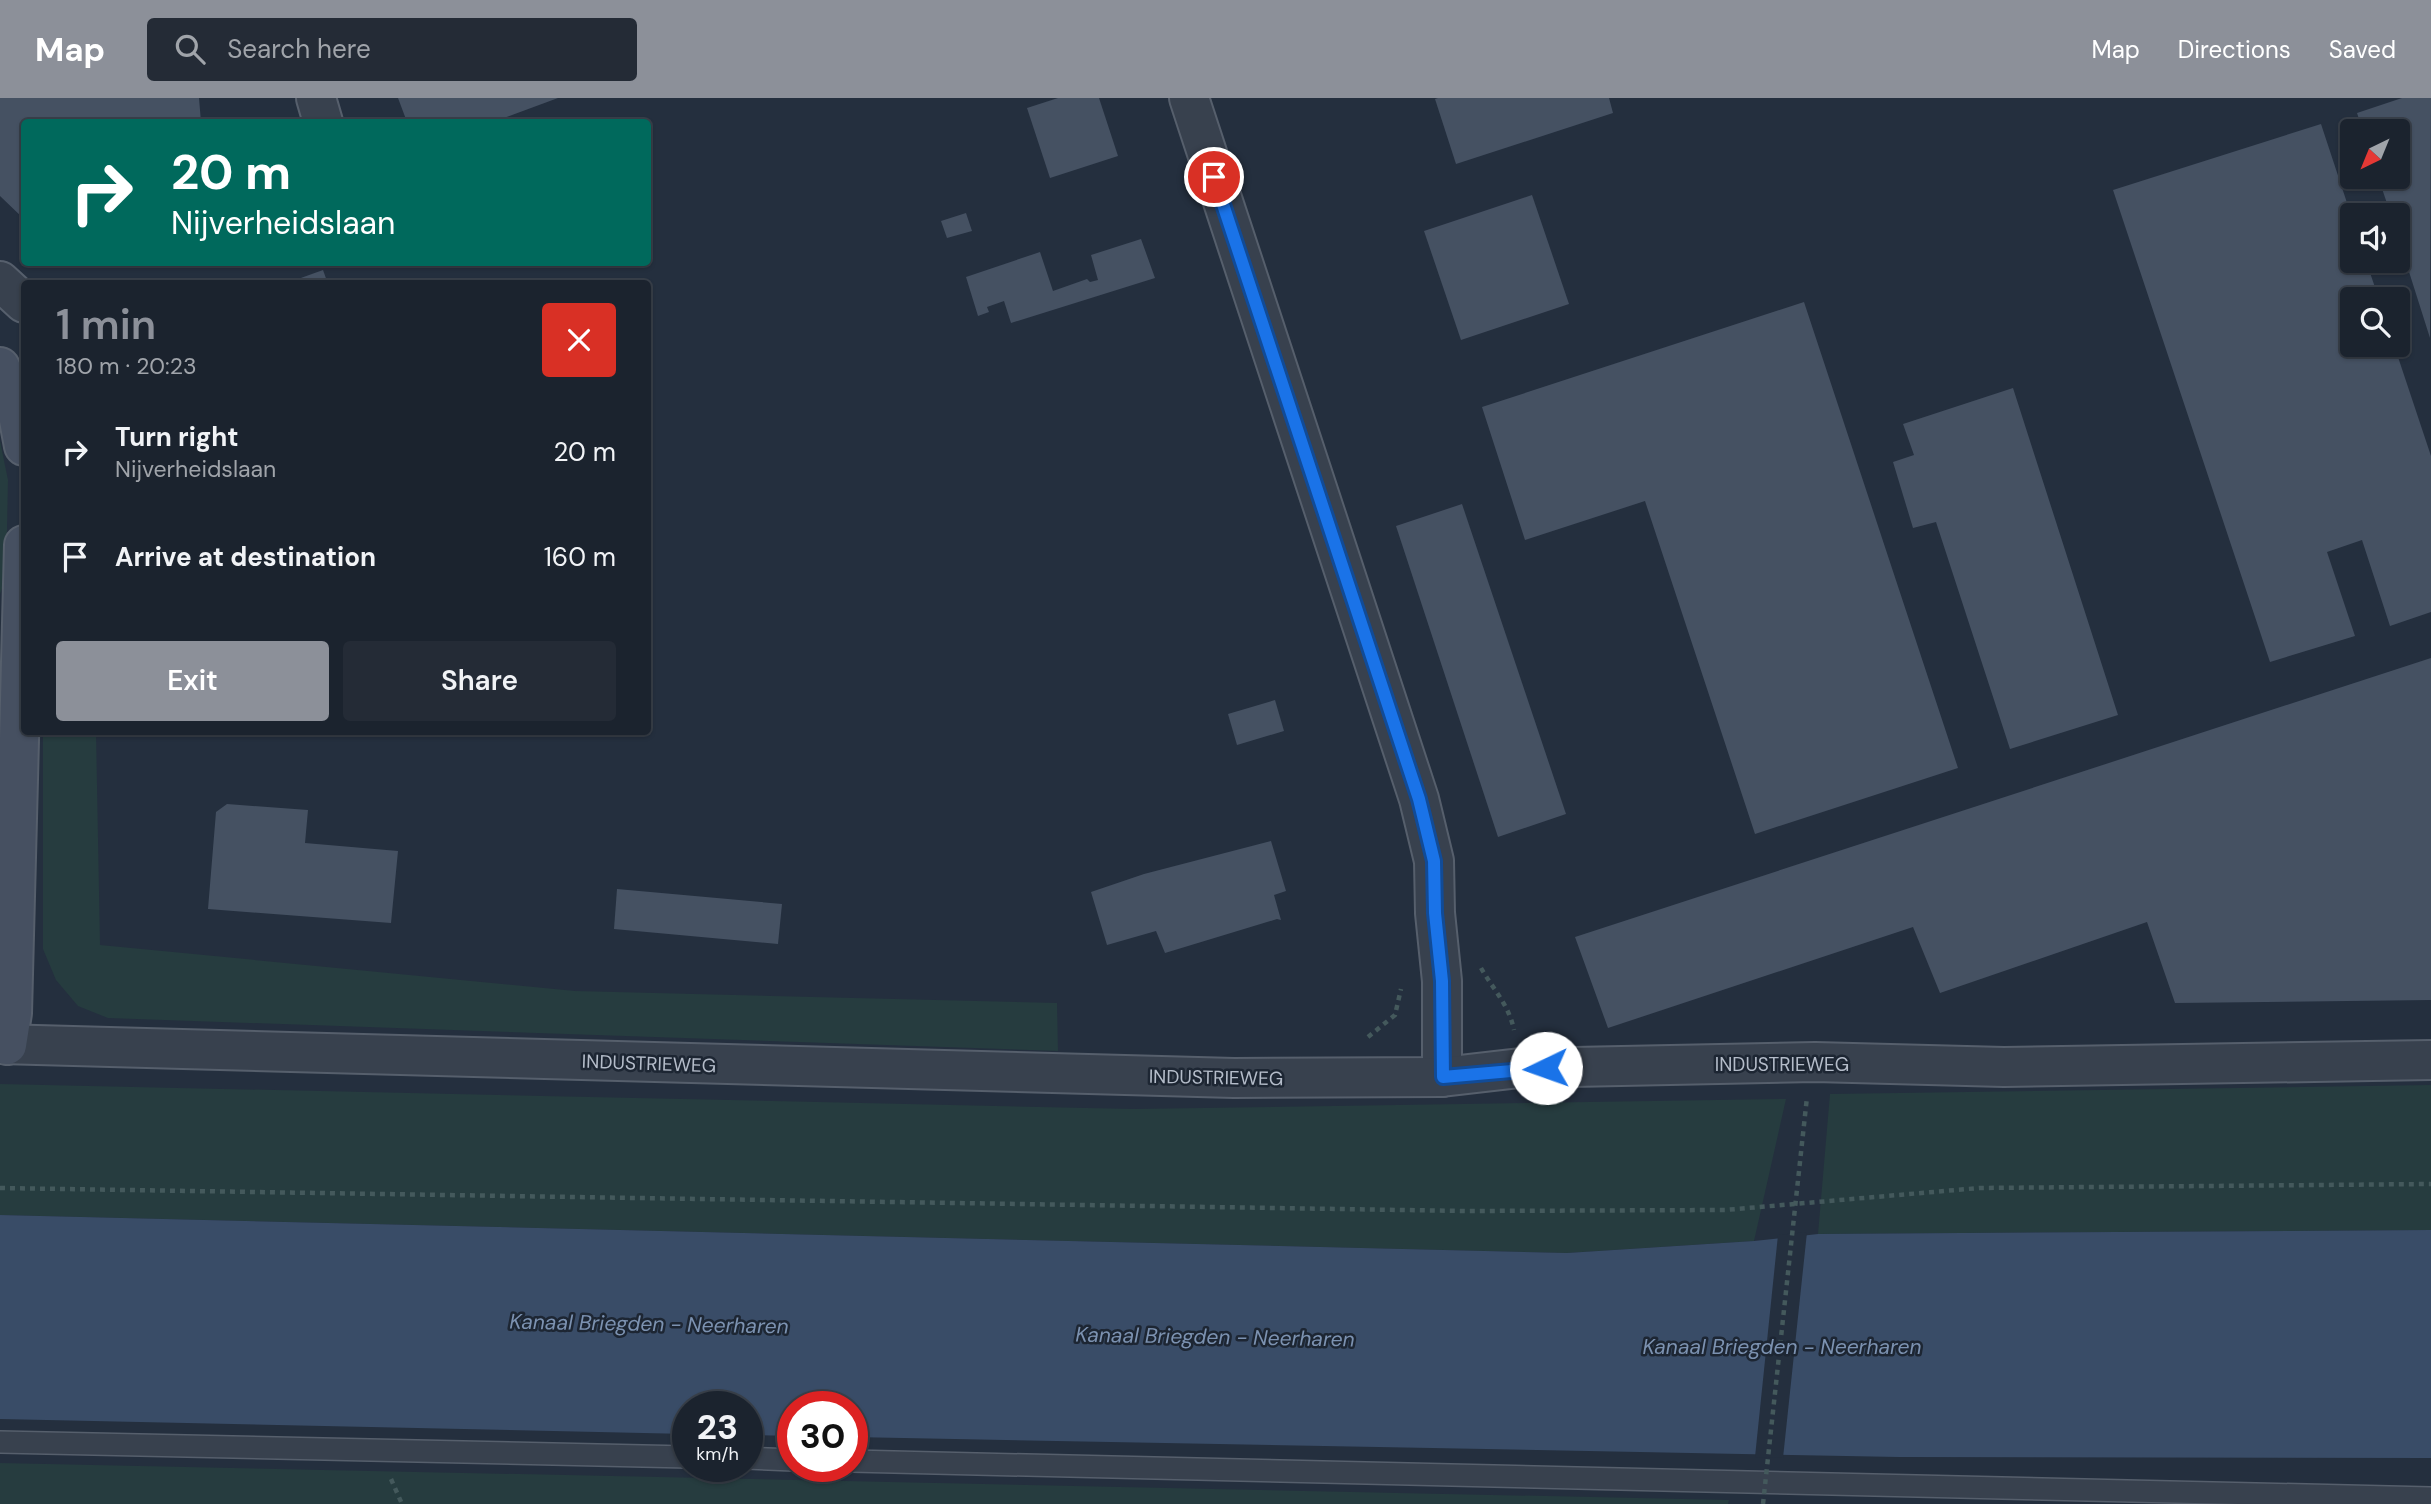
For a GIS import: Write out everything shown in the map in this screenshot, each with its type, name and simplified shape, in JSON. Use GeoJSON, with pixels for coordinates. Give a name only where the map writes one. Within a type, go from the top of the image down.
{"type":"FeatureCollection","features":[{"type":"Feature","properties":{"kind":"main road"},"geometry":{"type":"LineString","coordinates":[[0,367],[15,399],[21,430]]}},
{"type":"Feature","properties":{"kind":"main road"},"geometry":{"type":"LineString","coordinates":[[4,1044],[12,1013],[21,662]]}},
{"type":"Feature","properties":{"kind":"street"},"geometry":{"type":"LineString","coordinates":[[316,98],[322,119]]}},
{"type":"Feature","properties":{"kind":"street"},"geometry":{"type":"LineString","coordinates":[[1189,98],[1419,799],[1434,861],[1435,913],[1442,981],[1443,1077]]}},
{"type":"Feature","properties":{"kind":"street"},"geometry":{"type":"LineString","coordinates":[[0,281],[21,300]]}},
{"type":"Feature","properties":{"kind":"street","name":"INDUSTRIEWEG"},"geometry":{"type":"LineString","coordinates":[[4,1044],[1234,1078],[1443,1077],[1546,1068],[1801,1062],[2004,1067],[2431,1060]]}},
{"type":"Feature","properties":{"kind":"lane"},"geometry":{"type":"LineString","coordinates":[[0,1442],[672,1457]]}},
{"type":"Feature","properties":{"kind":"lane"},"geometry":{"type":"LineString","coordinates":[[868,1461],[2431,1498]]}},
{"type":"Feature","properties":{"kind":"path"},"geometry":{"type":"LineString","coordinates":[[1763,1504],[1807,1097]]}},
{"type":"Feature","properties":{"kind":"path"},"geometry":{"type":"LineString","coordinates":[[0,1188],[1507,1211],[1725,1210],[1979,1188],[2431,1184]]}},
{"type":"Feature","properties":{"kind":"green space"},"geometry":{"type":"Polygon","coordinates":[[[0,441],[8,480],[6,578],[0,594],[0,441]]]}},
{"type":"Feature","properties":{"kind":"green space"},"geometry":{"type":"Polygon","coordinates":[[[43,735],[96,735],[100,945],[575,991],[1057,1003],[1058,1051],[108,1018],[78,1006],[56,980],[43,949],[43,735]]]}},
{"type":"Feature","properties":{"kind":"green space"},"geometry":{"type":"Polygon","coordinates":[[[0,1084],[1134,1109],[1786,1099],[1754,1241],[1567,1253],[0,1215],[0,1084]]]}},
{"type":"Feature","properties":{"kind":"green space"},"geometry":{"type":"Polygon","coordinates":[[[2431,1085],[2431,1230],[1818,1234],[1830,1094],[2431,1085]]]}},
{"type":"Feature","properties":{"kind":"green space"},"geometry":{"type":"Polygon","coordinates":[[[0,1463],[672,1477],[672,1482],[763,1482],[763,1479],[777,1480],[777,1482],[868,1482],[1729,1500],[1728,1504],[0,1504],[0,1463]]]}},
{"type":"Feature","properties":{"kind":"water","name":"Kanaal Briegden - Neerharen"},"geometry":{"type":"Polygon","coordinates":[[[0,1215],[1567,1253],[1754,1241],[1818,1234],[2431,1230],[2431,1458],[1899,1457],[868,1437],[868,1391],[777,1391],[777,1436],[763,1435],[763,1391],[672,1391],[672,1434],[0,1419],[0,1215]]]}},
{"type":"Feature","properties":{"kind":"pier"},"geometry":{"type":"Polygon","coordinates":[[[1807,1232],[1783,1458],[1755,1457],[1778,1235],[1807,1232]]]}},
{"type":"Feature","properties":{"kind":"building"},"geometry":{"type":"Polygon","coordinates":[[[0,98],[199,98],[201,119],[21,119],[21,216],[0,196],[0,98]]]}},
{"type":"Feature","properties":{"kind":"building"},"geometry":{"type":"Polygon","coordinates":[[[398,98],[558,98],[501,119],[406,119],[398,98]]]}},
{"type":"Feature","properties":{"kind":"building"},"geometry":{"type":"Polygon","coordinates":[[[1058,98],[1099,98],[1118,156],[1050,178],[1027,108],[1058,98]]]}},
{"type":"Feature","properties":{"kind":"building"},"geometry":{"type":"Polygon","coordinates":[[[1609,98],[1613,113],[1456,164],[1435,99],[1609,98]]]}},
{"type":"Feature","properties":{"kind":"building"},"geometry":{"type":"Polygon","coordinates":[[[2402,98],[2431,98],[2430,338],[2409,273],[2410,203],[2387,203],[2382,189],[2410,189],[2410,119],[2359,119],[2357,113],[2402,98]]]}},
{"type":"Feature","properties":{"kind":"building"},"geometry":{"type":"Polygon","coordinates":[[[2321,124],[2340,189],[2342,189],[2347,203],[2340,203],[2340,273],[2370,273],[2375,287],[2340,287],[2340,357],[2398,357],[2431,456],[2431,612],[2390,626],[2362,540],[2327,552],[2355,636],[2270,662],[2113,190],[2321,124]]]}},
{"type":"Feature","properties":{"kind":"building"},"geometry":{"type":"Polygon","coordinates":[[[1532,195],[1569,304],[1461,340],[1424,231],[1532,195]]]}},
{"type":"Feature","properties":{"kind":"building"},"geometry":{"type":"Polygon","coordinates":[[[966,213],[972,231],[947,238],[941,221],[966,213]]]}},
{"type":"Feature","properties":{"kind":"building"},"geometry":{"type":"Polygon","coordinates":[[[1141,239],[1155,278],[1011,323],[1004,301],[987,307],[989,312],[978,316],[966,277],[1040,252],[1053,291],[1087,279],[1090,282],[1098,280],[1091,255],[1141,239]]]}},
{"type":"Feature","properties":{"kind":"building"},"geometry":{"type":"Polygon","coordinates":[[[323,270],[327,280],[295,280],[323,270]]]}},
{"type":"Feature","properties":{"kind":"building"},"geometry":{"type":"Polygon","coordinates":[[[1804,302],[1958,768],[1755,834],[1645,501],[1525,540],[1482,407],[1804,302]]]}},
{"type":"Feature","properties":{"kind":"building"},"geometry":{"type":"Polygon","coordinates":[[[2013,388],[2118,715],[2010,749],[1936,522],[1913,528],[1893,462],[1914,455],[1903,424],[2013,388]]]}},
{"type":"Feature","properties":{"kind":"building"},"geometry":{"type":"Polygon","coordinates":[[[1462,504],[1566,814],[1498,837],[1396,526],[1462,504]]]}},
{"type":"Feature","properties":{"kind":"building"},"geometry":{"type":"Polygon","coordinates":[[[2431,658],[2431,1000],[2175,1003],[2147,922],[1940,993],[1913,927],[1608,1028],[1575,937],[2431,658]]]}},
{"type":"Feature","properties":{"kind":"building"},"geometry":{"type":"Polygon","coordinates":[[[1275,700],[1284,731],[1237,745],[1228,714],[1275,700]]]}},
{"type":"Feature","properties":{"kind":"building"},"geometry":{"type":"Polygon","coordinates":[[[227,804],[308,810],[305,843],[398,851],[391,923],[208,909],[216,812],[227,804]]]}},
{"type":"Feature","properties":{"kind":"building"},"geometry":{"type":"Polygon","coordinates":[[[1271,841],[1286,891],[1274,895],[1281,920],[1165,953],[1156,931],[1107,945],[1091,892],[1144,874],[1271,841]]]}},
{"type":"Feature","properties":{"kind":"building"},"geometry":{"type":"Polygon","coordinates":[[[617,889],[782,904],[778,944],[614,929],[617,889]]]}},
{"type":"Feature","properties":{"kind":"route"},"geometry":{"type":"LineString","coordinates":[[1214,177],[1419,799],[1434,861],[1435,913],[1442,981],[1443,1077],[1546,1068]]}}]}
